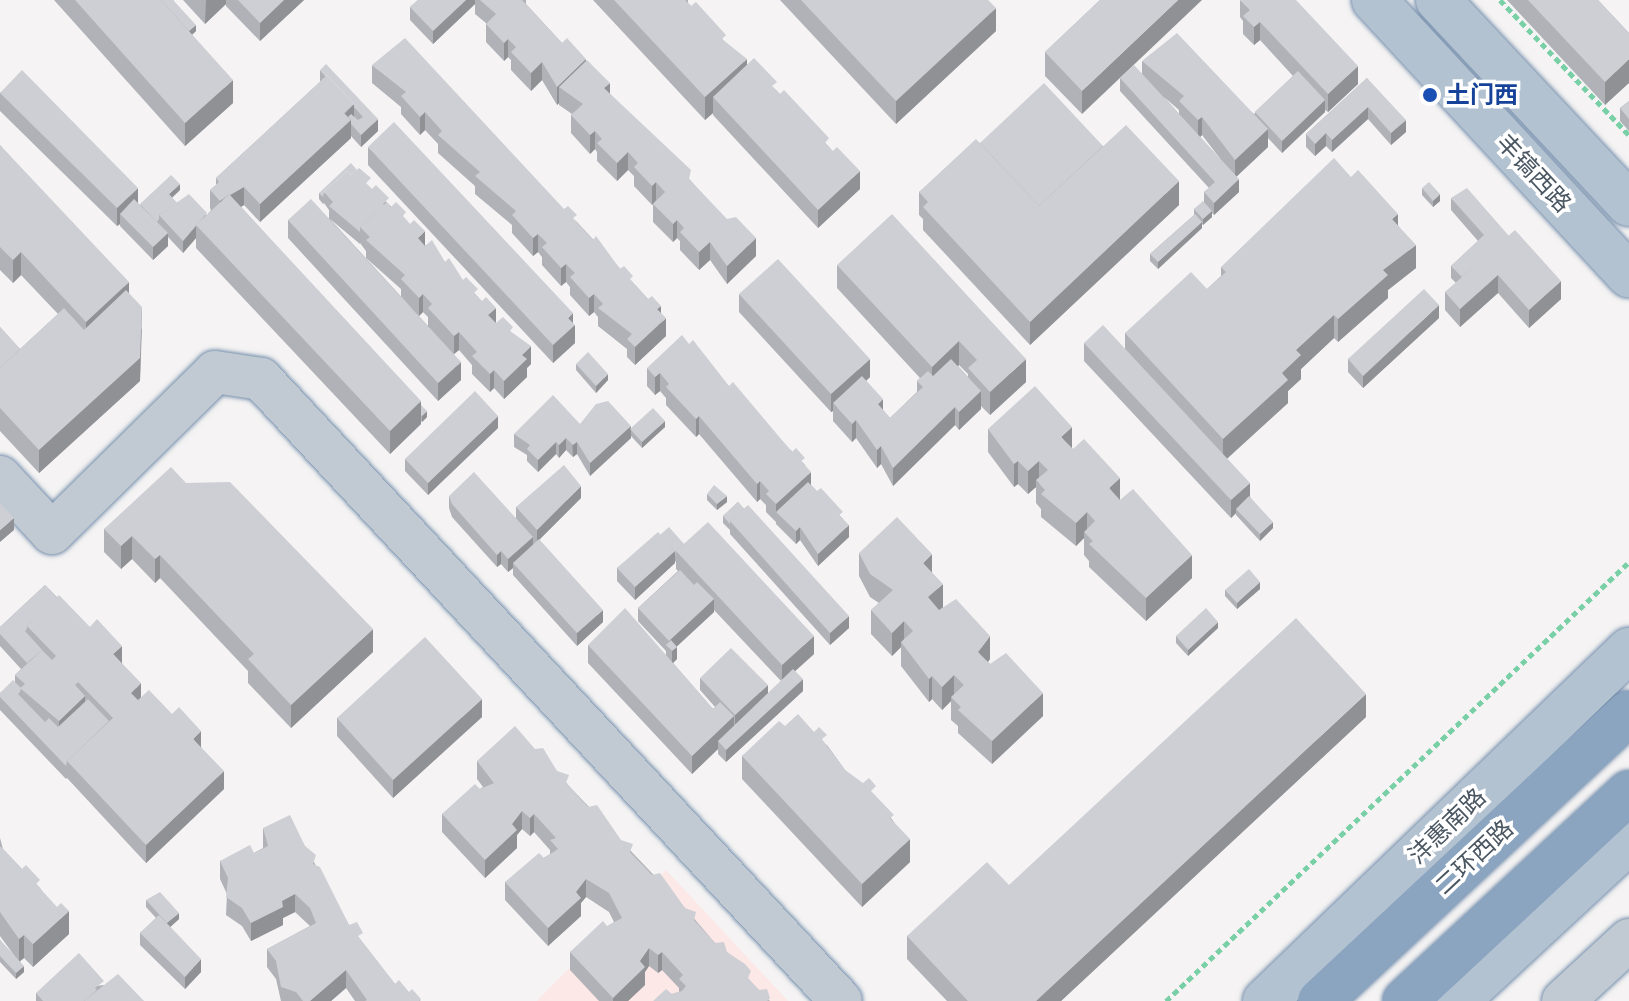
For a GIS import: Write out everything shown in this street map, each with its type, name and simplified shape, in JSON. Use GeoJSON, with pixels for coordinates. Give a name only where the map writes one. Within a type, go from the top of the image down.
{"type":"FeatureCollection","features":[{"type":"Feature","properties":{"kind":"highway","name":"二环西路"},"geometry":{"type":"LineString","coordinates":[[1320,1001],[1629,713]]}},
{"type":"Feature","properties":{"kind":"highway"},"geometry":{"type":"LineString","coordinates":[[1405,1001],[1629,793]]}},
{"type":"Feature","properties":{"kind":"main road","name":"丰镐西路"},"geometry":{"type":"LineString","coordinates":[[1374,0],[1629,275]]}},
{"type":"Feature","properties":{"kind":"main road","name":"丰镐西路"},"geometry":{"type":"LineString","coordinates":[[1438,0],[1629,204]]}},
{"type":"Feature","properties":{"kind":"main road","name":"沣惠南路"},"geometry":{"type":"LineString","coordinates":[[1265,1001],[1629,650]]}},
{"type":"Feature","properties":{"kind":"main road"},"geometry":{"type":"LineString","coordinates":[[1457,1001],[1629,841]]}},
{"type":"Feature","properties":{"kind":"street"},"geometry":{"type":"LineString","coordinates":[[0,477],[52,533],[215,372],[261,379],[841,1001]]}},
{"type":"Feature","properties":{"kind":"street"},"geometry":{"type":"LineString","coordinates":[[1563,1001],[1629,940]]}},
{"type":"Feature","properties":{"kind":"path"},"geometry":{"type":"LineString","coordinates":[[1500,0],[1629,135]]}},
{"type":"Feature","properties":{"kind":"path"},"geometry":{"type":"LineString","coordinates":[[1166,1001],[1629,562]]}},
{"type":"Feature","properties":{"kind":"shaded area"},"geometry":{"type":"Polygon","coordinates":[[[666,870],[788,1001],[537,1001],[666,870]]]}},
{"type":"Feature","properties":{"kind":"building"},"geometry":{"type":"Polygon","coordinates":[[[75,0],[161,0],[233,80],[185,123],[75,0]]]}},
{"type":"Feature","properties":{"kind":"building"},"geometry":{"type":"Polygon","coordinates":[[[161,0],[173,0],[196,25],[189,31],[161,0]]]}},
{"type":"Feature","properties":{"kind":"building"},"geometry":{"type":"Polygon","coordinates":[[[238,0],[284,0],[260,23],[238,0]]]}},
{"type":"Feature","properties":{"kind":"building"},"geometry":{"type":"Polygon","coordinates":[[[418,0],[466,0],[433,31],[410,7],[418,0]]]}},
{"type":"Feature","properties":{"kind":"building"},"geometry":{"type":"Polygon","coordinates":[[[480,0],[522,0],[562,43],[567,38],[586,59],[557,87],[542,62],[531,73],[511,52],[516,47],[508,39],[504,43],[486,24],[496,14],[480,0]]]}},
{"type":"Feature","properties":{"kind":"building"},"geometry":{"type":"Polygon","coordinates":[[[614,0],[685,0],[691,6],[696,2],[726,35],[722,39],[747,59],[705,97],[614,0]]]}},
{"type":"Feature","properties":{"kind":"building"},"geometry":{"type":"Polygon","coordinates":[[[801,0],[988,0],[996,8],[896,101],[801,0]]]}},
{"type":"Feature","properties":{"kind":"building"},"geometry":{"type":"Polygon","coordinates":[[[1100,0],[1178,0],[1082,91],[1045,52],[1100,0]]]}},
{"type":"Feature","properties":{"kind":"building"},"geometry":{"type":"Polygon","coordinates":[[[1240,0],[1296,0],[1358,66],[1328,94],[1260,22],[1254,27],[1243,16],[1250,10],[1240,0]]]}},
{"type":"Feature","properties":{"kind":"building"},"geometry":{"type":"Polygon","coordinates":[[[1528,0],[1598,0],[1629,33],[1629,59],[1605,82],[1528,0]]]}},
{"type":"Feature","properties":{"kind":"building"},"geometry":{"type":"Polygon","coordinates":[[[1177,33],[1268,129],[1235,160],[1202,117],[1198,120],[1179,101],[1184,96],[1142,61],[1177,33]]]}},
{"type":"Feature","properties":{"kind":"building"},"geometry":{"type":"Polygon","coordinates":[[[405,38],[564,209],[568,206],[577,215],[573,218],[593,240],[596,236],[620,269],[624,266],[633,276],[630,279],[648,299],[652,296],[661,306],[657,309],[666,318],[635,347],[627,339],[632,334],[598,308],[603,304],[594,294],[589,298],[570,277],[575,273],[566,264],[561,268],[542,247],[547,243],[538,234],[533,238],[512,215],[516,211],[475,176],[480,172],[438,135],[442,131],[425,112],[420,117],[401,96],[406,92],[372,65],[405,38]]]}},
{"type":"Feature","properties":{"kind":"building"},"geometry":{"type":"Polygon","coordinates":[[[754,58],[777,82],[772,86],[780,94],[784,90],[829,138],[825,143],[833,151],[837,147],[860,171],[818,210],[713,97],[754,58]]]}},
{"type":"Feature","properties":{"kind":"building"},"geometry":{"type":"Polygon","coordinates":[[[587,60],[610,83],[604,88],[691,170],[689,179],[727,219],[736,217],[756,238],[727,266],[710,242],[699,252],[680,232],[684,228],[677,220],[673,224],[653,204],[665,192],[656,182],[652,186],[634,167],[638,163],[628,152],[617,163],[597,143],[602,139],[595,131],[590,135],[571,115],[583,104],[559,87],[587,60]]]}},
{"type":"Feature","properties":{"kind":"building"},"geometry":{"type":"Polygon","coordinates":[[[326,64],[378,119],[361,135],[348,117],[351,114],[358,120],[363,117],[320,70],[326,64]]]}},
{"type":"Feature","properties":{"kind":"building"},"geometry":{"type":"Polygon","coordinates":[[[1134,65],[1239,179],[1214,203],[1204,192],[1215,182],[1120,78],[1134,65]]]}},
{"type":"Feature","properties":{"kind":"building"},"geometry":{"type":"Polygon","coordinates":[[[22,70],[138,188],[117,208],[0,93],[22,70]]]}},
{"type":"Feature","properties":{"kind":"building"},"geometry":{"type":"Polygon","coordinates":[[[1298,71],[1325,100],[1282,141],[1255,112],[1298,71]]]}},
{"type":"Feature","properties":{"kind":"building"},"geometry":{"type":"Polygon","coordinates":[[[327,75],[354,104],[344,113],[351,120],[260,204],[244,187],[220,201],[210,190],[219,182],[216,178],[327,75]]]}},
{"type":"Feature","properties":{"kind":"building"},"geometry":{"type":"Polygon","coordinates":[[[1367,78],[1406,120],[1391,133],[1368,107],[1332,140],[1326,133],[1315,144],[1306,134],[1367,78]]]}},
{"type":"Feature","properties":{"kind":"building"},"geometry":{"type":"Polygon","coordinates":[[[1044,83],[1103,146],[1039,206],[980,143],[1044,83]]]}},
{"type":"Feature","properties":{"kind":"building"},"geometry":{"type":"Polygon","coordinates":[[[1629,101],[1629,119],[1620,108],[1629,101]]]}},
{"type":"Feature","properties":{"kind":"building"},"geometry":{"type":"Polygon","coordinates":[[[394,122],[573,313],[568,318],[575,325],[553,345],[368,147],[394,122]]]}},
{"type":"Feature","properties":{"kind":"building"},"geometry":{"type":"Polygon","coordinates":[[[1126,125],[1179,181],[1030,322],[923,207],[928,202],[919,192],[976,139],[1039,206],[1126,125]]]}},
{"type":"Feature","properties":{"kind":"building"},"geometry":{"type":"Polygon","coordinates":[[[0,145],[129,282],[86,322],[21,252],[13,260],[0,247],[0,145]]]}},
{"type":"Feature","properties":{"kind":"building"},"geometry":{"type":"Polygon","coordinates":[[[1334,158],[1351,177],[1358,170],[1398,214],[1392,219],[1416,245],[1383,270],[1388,275],[1338,319],[1334,315],[1296,350],[1301,355],[1282,373],[1288,380],[1223,439],[1125,333],[1191,272],[1207,289],[1226,272],[1221,267],[1334,158]]]}},
{"type":"Feature","properties":{"kind":"building"},"geometry":{"type":"Polygon","coordinates":[[[351,163],[357,170],[351,175],[347,171],[324,192],[323,197],[319,193],[351,163]]]}},
{"type":"Feature","properties":{"kind":"building"},"geometry":{"type":"Polygon","coordinates":[[[359,168],[371,178],[366,183],[372,189],[376,185],[389,198],[360,227],[360,232],[329,206],[333,202],[324,192],[347,171],[351,175],[359,168]]]}},
{"type":"Feature","properties":{"kind":"building"},"geometry":{"type":"Polygon","coordinates":[[[171,175],[180,184],[169,194],[177,203],[159,215],[157,222],[140,204],[171,175]]]}},
{"type":"Feature","properties":{"kind":"building"},"geometry":{"type":"Polygon","coordinates":[[[1429,182],[1440,194],[1433,201],[1422,188],[1429,182]]]}},
{"type":"Feature","properties":{"kind":"building"},"geometry":{"type":"Polygon","coordinates":[[[1467,188],[1509,236],[1462,277],[1451,266],[1484,235],[1451,198],[1467,188]]]}},
{"type":"Feature","properties":{"kind":"building"},"geometry":{"type":"Polygon","coordinates":[[[189,194],[207,213],[183,241],[159,215],[189,194]]]}},
{"type":"Feature","properties":{"kind":"building"},"geometry":{"type":"Polygon","coordinates":[[[229,194],[421,401],[390,431],[196,225],[229,194]]]}},
{"type":"Feature","properties":{"kind":"building"},"geometry":{"type":"Polygon","coordinates":[[[134,199],[168,233],[153,247],[120,214],[134,199]]]}},
{"type":"Feature","properties":{"kind":"building"},"geometry":{"type":"Polygon","coordinates":[[[311,199],[461,362],[438,383],[288,220],[311,199]]]}},
{"type":"Feature","properties":{"kind":"building"},"geometry":{"type":"Polygon","coordinates":[[[1203,201],[1212,211],[1203,219],[1194,209],[1203,201]]]}},
{"type":"Feature","properties":{"kind":"building"},"geometry":{"type":"Polygon","coordinates":[[[387,202],[391,207],[396,202],[406,212],[403,216],[410,224],[414,220],[425,231],[418,238],[425,246],[432,240],[445,262],[449,258],[463,280],[466,277],[478,289],[474,293],[482,301],[486,297],[496,308],[488,315],[496,323],[503,317],[513,327],[510,331],[531,346],[522,355],[527,359],[504,381],[494,370],[490,374],[472,356],[477,352],[459,332],[454,336],[428,308],[432,304],[423,294],[419,298],[401,279],[405,275],[366,240],[370,237],[360,227],[387,202]]]}},
{"type":"Feature","properties":{"kind":"building"},"geometry":{"type":"Polygon","coordinates":[[[892,214],[1026,359],[990,392],[968,368],[977,360],[959,341],[932,367],[837,265],[892,214]]]}},
{"type":"Feature","properties":{"kind":"building"},"geometry":{"type":"Polygon","coordinates":[[[1195,214],[1202,222],[1158,262],[1150,254],[1195,214]]]}},
{"type":"Feature","properties":{"kind":"building"},"geometry":{"type":"Polygon","coordinates":[[[1515,230],[1561,281],[1529,310],[1498,275],[1460,309],[1445,292],[1515,230]]]}},
{"type":"Feature","properties":{"kind":"building"},"geometry":{"type":"Polygon","coordinates":[[[778,259],[870,359],[831,394],[739,294],[778,259]]]}},
{"type":"Feature","properties":{"kind":"building"},"geometry":{"type":"Polygon","coordinates":[[[1424,289],[1439,305],[1363,376],[1348,359],[1424,289]]]}},
{"type":"Feature","properties":{"kind":"building"},"geometry":{"type":"Polygon","coordinates":[[[126,290],[142,307],[140,358],[39,450],[0,408],[0,368],[64,308],[84,330],[126,290]]]}},
{"type":"Feature","properties":{"kind":"building"},"geometry":{"type":"Polygon","coordinates":[[[1103,325],[1250,483],[1231,500],[1084,343],[1103,325]]]}},
{"type":"Feature","properties":{"kind":"building"},"geometry":{"type":"Polygon","coordinates":[[[0,327],[20,349],[0,368],[0,327]]]}},
{"type":"Feature","properties":{"kind":"building"},"geometry":{"type":"Polygon","coordinates":[[[682,335],[689,344],[693,340],[729,386],[733,382],[792,452],[796,448],[805,458],[801,461],[811,472],[776,504],[766,494],[769,491],[760,481],[757,484],[699,416],[696,419],[666,387],[669,384],[660,373],[655,377],[647,368],[682,335]]]}},
{"type":"Feature","properties":{"kind":"building"},"geometry":{"type":"Polygon","coordinates":[[[588,352],[608,374],[596,386],[576,364],[588,352]]]}},
{"type":"Feature","properties":{"kind":"building"},"geometry":{"type":"Polygon","coordinates":[[[951,359],[981,391],[959,412],[955,407],[893,468],[881,446],[877,450],[856,420],[852,424],[833,403],[862,376],[883,399],[878,404],[890,418],[923,387],[917,381],[928,371],[933,376],[951,359]]]}},
{"type":"Feature","properties":{"kind":"building"},"geometry":{"type":"Polygon","coordinates":[[[1035,386],[1072,427],[1061,437],[1073,449],[1084,439],[1120,478],[1109,488],[1120,500],[1133,489],[1192,555],[1146,598],[1089,544],[1093,541],[1084,532],[1095,521],[1087,512],[1076,523],[1041,494],[1045,490],[1036,480],[1048,470],[1039,461],[1028,471],[1018,461],[1014,464],[988,429],[1035,386]]]}},
{"type":"Feature","properties":{"kind":"building"},"geometry":{"type":"Polygon","coordinates":[[[475,391],[498,416],[428,483],[405,459],[475,391]]]}},
{"type":"Feature","properties":{"kind":"building"},"geometry":{"type":"Polygon","coordinates":[[[553,395],[580,424],[596,404],[608,401],[631,426],[590,463],[577,442],[573,445],[566,438],[559,445],[556,442],[538,460],[527,449],[530,445],[514,434],[553,395]]]}},
{"type":"Feature","properties":{"kind":"building"},"geometry":{"type":"Polygon","coordinates":[[[653,408],[665,421],[642,442],[630,429],[653,408]]]}},
{"type":"Feature","properties":{"kind":"building"},"geometry":{"type":"Polygon","coordinates":[[[564,465],[581,486],[537,530],[516,507],[564,465]]]}},
{"type":"Feature","properties":{"kind":"building"},"geometry":{"type":"Polygon","coordinates":[[[171,467],[186,483],[230,482],[373,629],[291,705],[248,659],[254,654],[160,555],[155,559],[132,536],[121,546],[104,529],[171,467]]]}},
{"type":"Feature","properties":{"kind":"building"},"geometry":{"type":"Polygon","coordinates":[[[474,472],[533,537],[508,559],[501,551],[497,555],[452,504],[449,496],[474,472]]]}},
{"type":"Feature","properties":{"kind":"building"},"geometry":{"type":"Polygon","coordinates":[[[808,482],[817,491],[821,488],[843,512],[839,515],[849,525],[818,554],[800,527],[796,531],[776,512],[808,482]]]}},
{"type":"Feature","properties":{"kind":"building"},"geometry":{"type":"Polygon","coordinates":[[[714,485],[727,496],[717,504],[707,494],[714,485]]]}},
{"type":"Feature","properties":{"kind":"building"},"geometry":{"type":"Polygon","coordinates":[[[1249,496],[1273,522],[1260,534],[1236,509],[1249,496]]]}},
{"type":"Feature","properties":{"kind":"building"},"geometry":{"type":"Polygon","coordinates":[[[738,502],[744,509],[730,524],[723,516],[738,502]]]}},
{"type":"Feature","properties":{"kind":"building"},"geometry":{"type":"Polygon","coordinates":[[[0,503],[14,518],[0,530],[0,503]]]}},
{"type":"Feature","properties":{"kind":"building"},"geometry":{"type":"Polygon","coordinates":[[[748,505],[849,616],[830,633],[730,521],[748,505]]]}},
{"type":"Feature","properties":{"kind":"building"},"geometry":{"type":"Polygon","coordinates":[[[897,517],[932,554],[923,563],[943,584],[928,597],[939,610],[956,599],[990,636],[978,652],[990,664],[1006,653],[1043,693],[992,741],[958,710],[961,707],[951,697],[964,685],[954,675],[942,687],[932,676],[929,679],[901,642],[913,631],[904,621],[892,633],[871,610],[893,590],[870,574],[859,553],[897,517]]]}},
{"type":"Feature","properties":{"kind":"building"},"geometry":{"type":"Polygon","coordinates":[[[708,522],[814,636],[782,665],[676,551],[708,522]]]}},
{"type":"Feature","properties":{"kind":"building"},"geometry":{"type":"Polygon","coordinates":[[[669,527],[684,544],[676,551],[676,556],[660,535],[669,527]]]}},
{"type":"Feature","properties":{"kind":"building"},"geometry":{"type":"Polygon","coordinates":[[[658,532],[675,551],[635,587],[617,568],[658,532]]]}},
{"type":"Feature","properties":{"kind":"building"},"geometry":{"type":"Polygon","coordinates":[[[539,539],[603,610],[577,633],[513,563],[539,539]]]}},
{"type":"Feature","properties":{"kind":"building"},"geometry":{"type":"Polygon","coordinates":[[[1249,569],[1260,582],[1237,603],[1225,590],[1249,569]]]}},
{"type":"Feature","properties":{"kind":"building"},"geometry":{"type":"Polygon","coordinates":[[[680,570],[714,599],[669,641],[638,608],[680,570]]]}},
{"type":"Feature","properties":{"kind":"building"},"geometry":{"type":"Polygon","coordinates":[[[45,585],[57,598],[27,626],[25,631],[44,652],[42,650],[27,663],[0,634],[0,627],[45,585]]]}},
{"type":"Feature","properties":{"kind":"building"},"geometry":{"type":"Polygon","coordinates":[[[59,595],[90,627],[97,619],[122,646],[113,654],[141,683],[131,693],[138,700],[149,690],[172,714],[179,707],[201,731],[193,739],[224,771],[146,845],[67,761],[113,718],[78,682],[75,685],[85,696],[59,721],[20,688],[25,684],[15,675],[42,650],[52,660],[56,656],[27,626],[59,595]]]}},
{"type":"Feature","properties":{"kind":"building"},"geometry":{"type":"Polygon","coordinates":[[[625,608],[713,709],[720,702],[734,716],[692,756],[588,645],[625,608]]]}},
{"type":"Feature","properties":{"kind":"building"},"geometry":{"type":"Polygon","coordinates":[[[1206,608],[1218,622],[1188,650],[1176,636],[1206,608]]]}},
{"type":"Feature","properties":{"kind":"building"},"geometry":{"type":"Polygon","coordinates":[[[1296,618],[1366,694],[1036,1001],[968,1001],[907,936],[987,862],[1009,885],[1296,618]]]}},
{"type":"Feature","properties":{"kind":"building"},"geometry":{"type":"Polygon","coordinates":[[[425,637],[482,699],[393,780],[337,718],[425,637]]]}},
{"type":"Feature","properties":{"kind":"building"},"geometry":{"type":"Polygon","coordinates":[[[671,640],[677,647],[672,651],[666,645],[671,640]]]}},
{"type":"Feature","properties":{"kind":"building"},"geometry":{"type":"Polygon","coordinates":[[[731,648],[768,685],[735,715],[700,678],[731,648]]]}},
{"type":"Feature","properties":{"kind":"building"},"geometry":{"type":"Polygon","coordinates":[[[793,669],[803,679],[726,750],[718,741],[793,669]]]}},
{"type":"Feature","properties":{"kind":"building"},"geometry":{"type":"Polygon","coordinates":[[[13,680],[21,688],[18,694],[45,722],[49,718],[58,727],[88,699],[109,721],[67,761],[66,766],[0,697],[0,693],[13,680]]]}},
{"type":"Feature","properties":{"kind":"building"},"geometry":{"type":"Polygon","coordinates":[[[798,714],[814,732],[819,727],[827,735],[822,739],[845,770],[863,783],[869,778],[876,786],[871,791],[894,815],[890,818],[910,839],[862,884],[742,756],[779,721],[785,726],[798,714]]]}},
{"type":"Feature","properties":{"kind":"building"},"geometry":{"type":"Polygon","coordinates":[[[515,726],[535,749],[543,748],[557,771],[569,775],[566,783],[588,807],[597,805],[621,840],[633,844],[630,852],[652,875],[660,873],[685,908],[696,912],[694,920],[715,943],[724,942],[727,952],[745,964],[751,971],[748,978],[759,990],[767,989],[770,998],[767,1001],[653,1001],[666,989],[672,994],[686,986],[679,979],[683,975],[662,952],[658,955],[649,948],[640,961],[645,967],[613,998],[570,952],[603,921],[607,926],[622,918],[609,893],[586,879],[576,892],[581,898],[548,928],[505,882],[539,853],[544,858],[558,849],[550,840],[556,838],[534,814],[530,818],[522,811],[512,824],[517,830],[485,860],[442,814],[475,784],[480,789],[494,783],[477,761],[515,726]]]}},
{"type":"Feature","properties":{"kind":"building"},"geometry":{"type":"Polygon","coordinates":[[[290,815],[305,846],[316,855],[313,864],[320,867],[349,925],[357,922],[363,933],[358,936],[395,984],[399,980],[409,992],[412,989],[421,999],[419,1001],[365,1001],[346,970],[310,1001],[303,1001],[296,992],[281,987],[276,961],[267,949],[316,923],[310,908],[295,894],[282,901],[283,907],[251,923],[242,908],[226,897],[228,878],[220,861],[250,845],[254,853],[268,846],[263,828],[290,815]]]}},
{"type":"Feature","properties":{"kind":"building"},"geometry":{"type":"Polygon","coordinates":[[[0,846],[22,869],[26,865],[40,880],[36,884],[57,907],[61,903],[69,911],[33,944],[24,935],[19,939],[0,912],[0,846]]]}},
{"type":"Feature","properties":{"kind":"building"},"geometry":{"type":"Polygon","coordinates":[[[160,892],[179,913],[167,923],[146,900],[160,892]]]}},
{"type":"Feature","properties":{"kind":"building"},"geometry":{"type":"Polygon","coordinates":[[[159,915],[201,959],[185,977],[140,933],[159,915]]]}},
{"type":"Feature","properties":{"kind":"building"},"geometry":{"type":"Polygon","coordinates":[[[0,940],[24,966],[16,973],[0,956],[0,940]]]}},
{"type":"Feature","properties":{"kind":"building"},"geometry":{"type":"Polygon","coordinates":[[[79,953],[104,981],[84,1001],[43,1001],[36,993],[79,953]]]}},
{"type":"Feature","properties":{"kind":"building"},"geometry":{"type":"Polygon","coordinates":[[[118,974],[144,1001],[84,1001],[118,974]]]}},
{"type":"Feature","properties":{"kind":"place","name":"土门西"},"geometry":{"type":"Point","coordinates":[1430,95]}}]}
